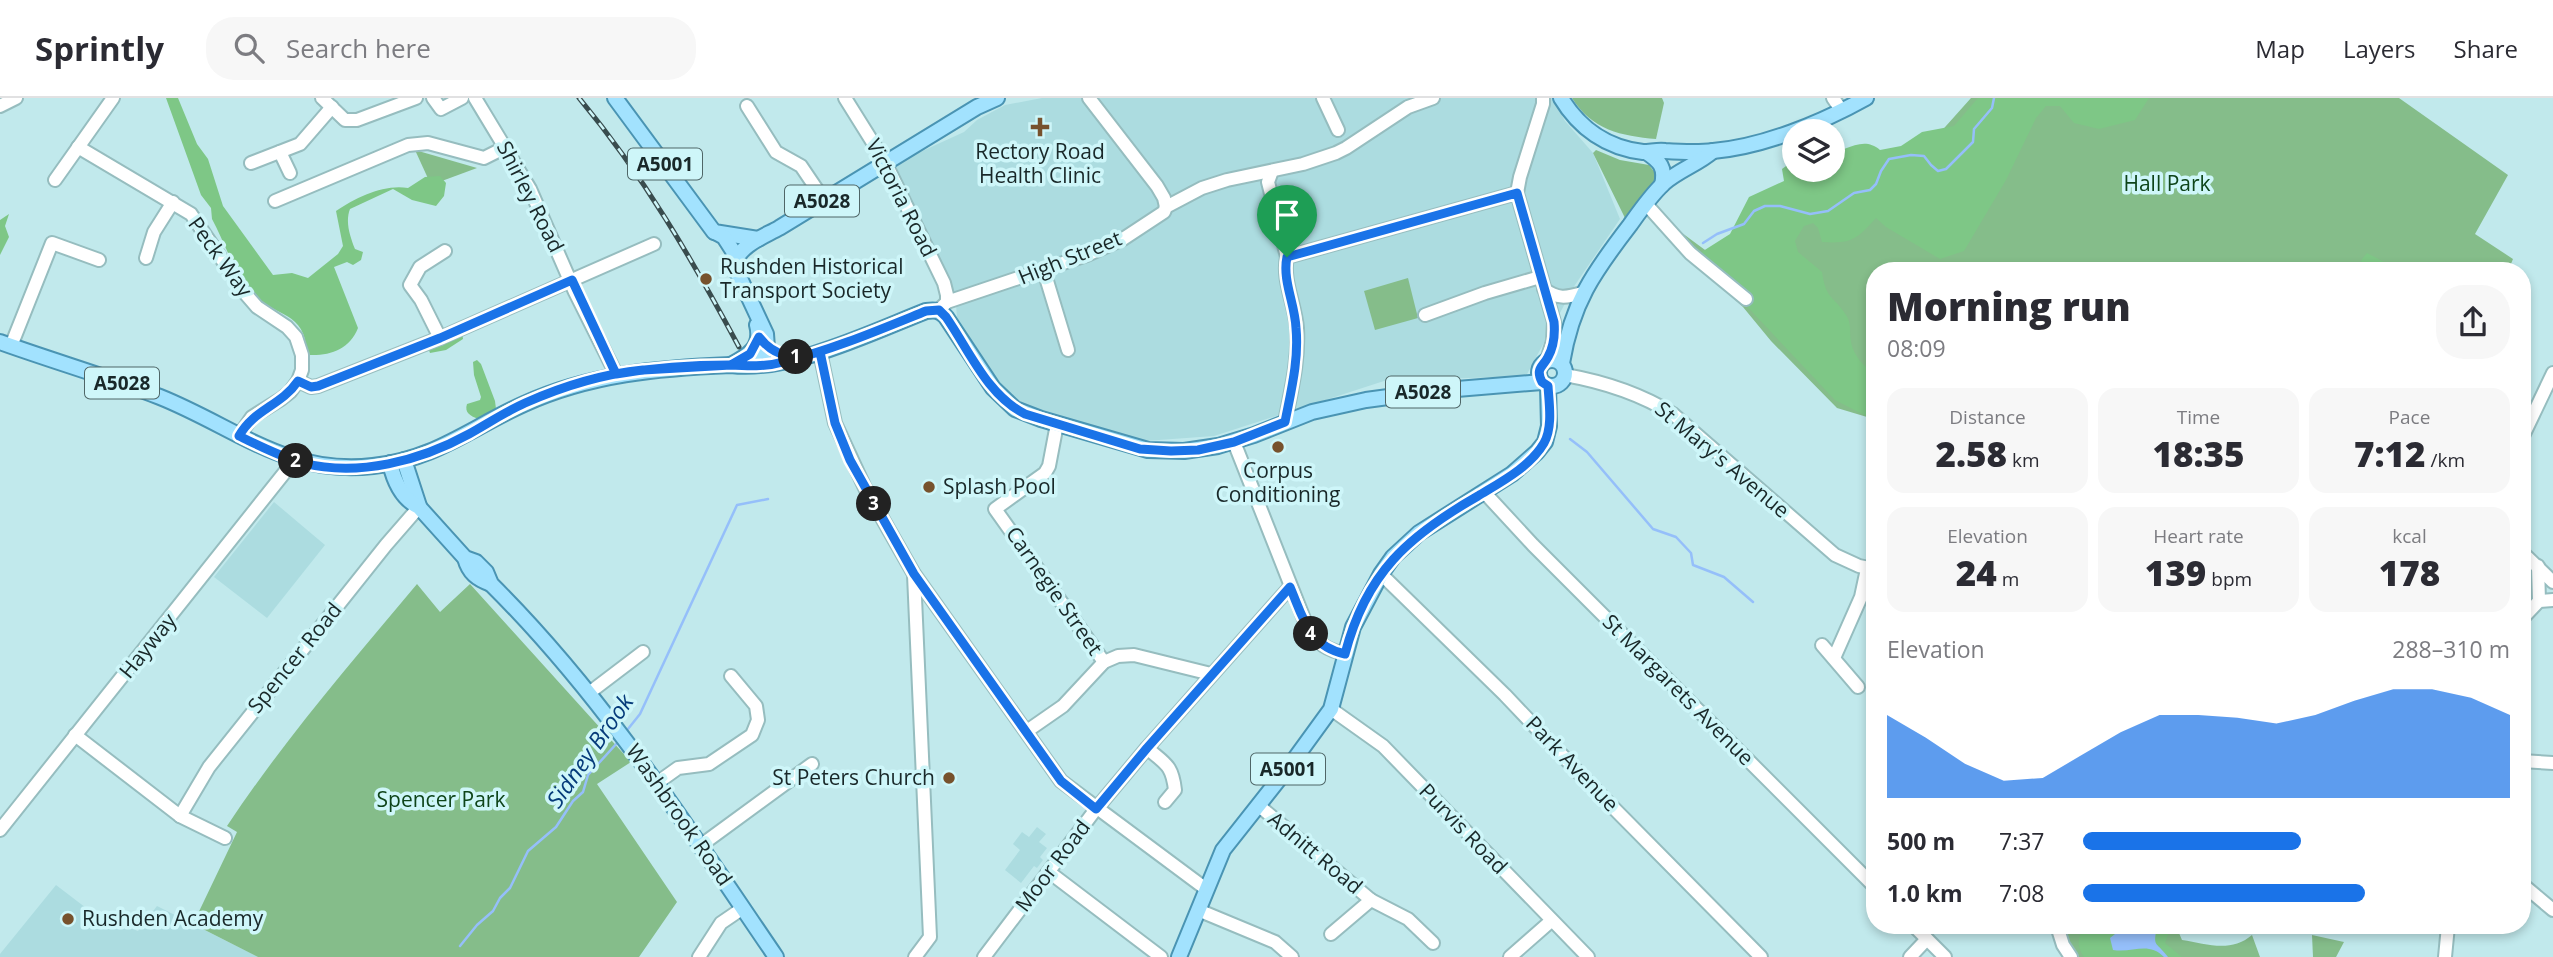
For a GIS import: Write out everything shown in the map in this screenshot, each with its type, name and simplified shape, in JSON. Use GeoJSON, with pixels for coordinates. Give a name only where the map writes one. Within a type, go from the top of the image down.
{"type":"FeatureCollection","features":[{"type":"Feature","properties":{"kind":"main road","name":"A5001"},"geometry":{"type":"LineString","coordinates":[[615,98],[714,232],[726,257],[734,264]]}},
{"type":"Feature","properties":{"kind":"main road","name":"A5028"},"geometry":{"type":"LineString","coordinates":[[734,264],[737,255],[758,239],[977,107],[997,98]]}},
{"type":"Feature","properties":{"kind":"main road"},"geometry":{"type":"LineString","coordinates":[[1562,99],[1577,122],[1600,139],[1622,148],[1646,152],[1713,151],[1793,131],[1866,98]]}},
{"type":"Feature","properties":{"kind":"main road"},"geometry":{"type":"LineString","coordinates":[[1545,384],[1539,369],[1558,366],[1569,324],[1582,293],[1601,262],[1662,185],[1713,151]]}},
{"type":"Feature","properties":{"kind":"main road"},"geometry":{"type":"LineString","coordinates":[[1646,152],[1662,166],[1662,185]]}},
{"type":"Feature","properties":{"kind":"main road"},"geometry":{"type":"LineString","coordinates":[[714,232],[758,239]]}},
{"type":"Feature","properties":{"kind":"main road"},"geometry":{"type":"LineString","coordinates":[[734,264],[766,334],[757,365]]}},
{"type":"Feature","properties":{"kind":"main road","name":"A5028"},"geometry":{"type":"LineString","coordinates":[[943,306],[946,317],[1000,397],[1025,414],[1147,450],[1198,450],[1234,442],[1321,409],[1366,400],[1433,391],[1558,385],[1558,366]]}},
{"type":"Feature","properties":{"kind":"main road","name":"High Street"},"geometry":{"type":"LineString","coordinates":[[731,365],[784,362],[820,352],[943,306]]}},
{"type":"Feature","properties":{"kind":"main road"},"geometry":{"type":"LineString","coordinates":[[763,343],[780,355],[794,358]]}},
{"type":"Feature","properties":{"kind":"main road"},"geometry":{"type":"LineString","coordinates":[[731,365],[763,343]]}},
{"type":"Feature","properties":{"kind":"main road","name":"A5028"},"geometry":{"type":"LineString","coordinates":[[6,344],[161,398],[292,459],[329,467],[355,468],[397,462],[467,435],[539,397],[616,374],[731,365]]}},
{"type":"Feature","properties":{"kind":"main road","name":"A5001"},"geometry":{"type":"LineString","coordinates":[[1180,957],[1223,850],[1331,709],[1360,610],[1381,574],[1419,533],[1525,465],[1545,442],[1549,426],[1545,384]]}},
{"type":"Feature","properties":{"kind":"main road","name":"Washbrook Road"},"geometry":{"type":"LineString","coordinates":[[397,462],[419,507],[465,558],[486,572],[491,584],[590,693],[624,736],[776,957]]}},
{"type":"Feature","properties":{"kind":"street"},"geometry":{"type":"LineString","coordinates":[[0,106],[16,98]]}},
{"type":"Feature","properties":{"kind":"street"},"geometry":{"type":"LineString","coordinates":[[54,182],[113,98]]}},
{"type":"Feature","properties":{"kind":"street"},"geometry":{"type":"LineString","coordinates":[[251,163],[300,144],[327,103],[345,120],[357,120],[416,98]]}},
{"type":"Feature","properties":{"kind":"street"},"geometry":{"type":"LineString","coordinates":[[433,98],[441,109],[462,98]]}},
{"type":"Feature","properties":{"kind":"street","name":"Shirley Road"},"geometry":{"type":"LineString","coordinates":[[475,98],[530,189],[616,374]]}},
{"type":"Feature","properties":{"kind":"street","name":"Victoria Road"},"geometry":{"type":"LineString","coordinates":[[845,98],[885,162],[944,283],[947,295],[943,306]]}},
{"type":"Feature","properties":{"kind":"street"},"geometry":{"type":"LineString","coordinates":[[1089,98],[1157,186],[1166,207]]}},
{"type":"Feature","properties":{"kind":"street"},"geometry":{"type":"LineString","coordinates":[[1323,98],[1338,130]]}},
{"type":"Feature","properties":{"kind":"street"},"geometry":{"type":"LineString","coordinates":[[1833,98],[1842,111]]}},
{"type":"Feature","properties":{"kind":"street","name":"High Street"},"geometry":{"type":"LineString","coordinates":[[943,306],[1044,271],[1123,239],[1164,212],[1166,207],[1202,188],[1303,164],[1346,148],[1408,107],[1429,99]]}},
{"type":"Feature","properties":{"kind":"street"},"geometry":{"type":"LineString","coordinates":[[1558,366],[1554,331],[1517,193],[1543,101],[1562,99]]}},
{"type":"Feature","properties":{"kind":"street"},"geometry":{"type":"LineString","coordinates":[[747,106],[776,152],[801,166],[824,200]]}},
{"type":"Feature","properties":{"kind":"street"},"geometry":{"type":"LineString","coordinates":[[275,201],[408,145],[429,143],[484,158],[506,147]]}},
{"type":"Feature","properties":{"kind":"street","name":"Peck Way"},"geometry":{"type":"LineString","coordinates":[[78,148],[184,208],[199,222],[244,292],[257,307],[292,331],[299,342],[302,370],[298,381]]}},
{"type":"Feature","properties":{"kind":"street"},"geometry":{"type":"LineString","coordinates":[[280,152],[290,173]]}},
{"type":"Feature","properties":{"kind":"street"},"geometry":{"type":"LineString","coordinates":[[1272,171],[1269,176],[1270,191],[1287,257],[1285,267],[1296,326],[1297,354],[1285,422]]}},
{"type":"Feature","properties":{"kind":"street"},"geometry":{"type":"LineString","coordinates":[[1287,257],[1517,193]]}},
{"type":"Feature","properties":{"kind":"street","name":"Peck Way"},"geometry":{"type":"LineString","coordinates":[[146,258],[154,233],[173,202]]}},
{"type":"Feature","properties":{"kind":"street"},"geometry":{"type":"LineString","coordinates":[[1646,204],[1690,253],[1746,299]]}},
{"type":"Feature","properties":{"kind":"street"},"geometry":{"type":"LineString","coordinates":[[6,344],[52,243],[99,260]]}},
{"type":"Feature","properties":{"kind":"street"},"geometry":{"type":"LineString","coordinates":[[239,436],[252,417],[290,392],[298,381],[311,387],[318,386],[440,338],[654,244]]}},
{"type":"Feature","properties":{"kind":"street"},"geometry":{"type":"LineString","coordinates":[[440,338],[421,300],[410,285],[420,267],[445,251]]}},
{"type":"Feature","properties":{"kind":"street"},"geometry":{"type":"LineString","coordinates":[[1044,271],[1068,350]]}},
{"type":"Feature","properties":{"kind":"street"},"geometry":{"type":"LineString","coordinates":[[1425,315],[1485,293],[1542,283],[1562,298],[1582,293]]}},
{"type":"Feature","properties":{"kind":"street"},"geometry":{"type":"LineString","coordinates":[[820,352],[835,423],[865,488],[914,574],[1061,781],[1206,889]]}},
{"type":"Feature","properties":{"kind":"street","name":"St Mary's Avenue"},"geometry":{"type":"LineString","coordinates":[[1558,366],[1621,388],[1673,414],[1835,555],[1866,567]]}},
{"type":"Feature","properties":{"kind":"street"},"geometry":{"type":"LineString","coordinates":[[2531,419],[2553,373]]}},
{"type":"Feature","properties":{"kind":"street","name":"Carnegie Street"},"geometry":{"type":"LineString","coordinates":[[1057,424],[1049,466],[1045,473],[995,509],[1104,662]]}},
{"type":"Feature","properties":{"kind":"street"},"geometry":{"type":"LineString","coordinates":[[1234,442],[1290,587],[1316,641],[1345,654]]}},
{"type":"Feature","properties":{"kind":"street","name":"Hayway"},"geometry":{"type":"LineString","coordinates":[[0,830],[200,582],[289,467],[292,459]]}},
{"type":"Feature","properties":{"kind":"street","name":"St Margarets Avenue"},"geometry":{"type":"LineString","coordinates":[[1484,492],[1533,545],[1866,878]]}},
{"type":"Feature","properties":{"kind":"street","name":"Spencer Road"},"geometry":{"type":"LineString","coordinates":[[180,816],[209,767],[419,507]]}},
{"type":"Feature","properties":{"kind":"street"},"geometry":{"type":"LineString","coordinates":[[2531,560],[2553,582]]}},
{"type":"Feature","properties":{"kind":"street"},"geometry":{"type":"LineString","coordinates":[[2538,566],[2539,601]]}},
{"type":"Feature","properties":{"kind":"street"},"geometry":{"type":"LineString","coordinates":[[914,574],[930,937],[915,957]]}},
{"type":"Feature","properties":{"kind":"street","name":"Park Avenue"},"geometry":{"type":"LineString","coordinates":[[1381,574],[1505,695],[1747,952],[1761,957]]}},
{"type":"Feature","properties":{"kind":"street"},"geometry":{"type":"LineString","coordinates":[[1834,658],[1866,581]]}},
{"type":"Feature","properties":{"kind":"street","name":"Moor Road"},"geometry":{"type":"LineString","coordinates":[[984,957],[1096,809],[1211,674],[1290,587]]}},
{"type":"Feature","properties":{"kind":"street"},"geometry":{"type":"LineString","coordinates":[[2531,609],[2539,601],[2553,600]]}},
{"type":"Feature","properties":{"kind":"street"},"geometry":{"type":"LineString","coordinates":[[1822,645],[1858,687]]}},
{"type":"Feature","properties":{"kind":"street"},"geometry":{"type":"LineString","coordinates":[[590,693],[643,652]]}},
{"type":"Feature","properties":{"kind":"street"},"geometry":{"type":"LineString","coordinates":[[1027,731],[1063,706],[1104,662],[1118,656],[1134,655],[1211,674]]}},
{"type":"Feature","properties":{"kind":"street"},"geometry":{"type":"LineString","coordinates":[[657,783],[678,768],[709,764],[752,735],[758,720],[756,706],[731,676]]}},
{"type":"Feature","properties":{"kind":"street","name":"Purvis Road"},"geometry":{"type":"LineString","coordinates":[[1331,709],[1383,746],[1588,957]]}},
{"type":"Feature","properties":{"kind":"street"},"geometry":{"type":"LineString","coordinates":[[75,735],[180,816],[226,838]]}},
{"type":"Feature","properties":{"kind":"street"},"geometry":{"type":"LineString","coordinates":[[1147,748],[1171,769],[1173,774],[1175,790],[1165,802]]}},
{"type":"Feature","properties":{"kind":"street"},"geometry":{"type":"LineString","coordinates":[[2531,762],[2553,763]]}},
{"type":"Feature","properties":{"kind":"street"},"geometry":{"type":"LineString","coordinates":[[700,846],[812,764]]}},
{"type":"Feature","properties":{"kind":"street","name":"Adnitt Road"},"geometry":{"type":"LineString","coordinates":[[1258,805],[1371,900],[1408,919],[1433,943]]}},
{"type":"Feature","properties":{"kind":"street"},"geometry":{"type":"LineString","coordinates":[[1049,872],[1161,957]]}},
{"type":"Feature","properties":{"kind":"street"},"geometry":{"type":"LineString","coordinates":[[2531,892],[2553,910]]}},
{"type":"Feature","properties":{"kind":"street","name":"Adnitt Road"},"geometry":{"type":"LineString","coordinates":[[1331,934],[1371,900]]}},
{"type":"Feature","properties":{"kind":"street"},"geometry":{"type":"LineString","coordinates":[[699,957],[721,923],[743,908]]}},
{"type":"Feature","properties":{"kind":"street"},"geometry":{"type":"LineString","coordinates":[[1198,910],[1275,942],[1292,957]]}},
{"type":"Feature","properties":{"kind":"street"},"geometry":{"type":"LineString","coordinates":[[1510,957],[1551,920]]}},
{"type":"Feature","properties":{"kind":"street"},"geometry":{"type":"LineString","coordinates":[[1922,934],[1945,957]]}},
{"type":"Feature","properties":{"kind":"street"},"geometry":{"type":"LineString","coordinates":[[2060,934],[2071,957]]}},
{"type":"Feature","properties":{"kind":"street"},"geometry":{"type":"LineString","coordinates":[[2445,957],[2447,934]]}},
{"type":"Feature","properties":{"kind":"street"},"geometry":{"type":"LineString","coordinates":[[1910,957],[1927,939]]}},
{"type":"Feature","properties":{"kind":"shaded area"},"geometry":{"type":"Polygon","coordinates":[[[1042,98],[1552,98],[1565,121],[1593,153],[1620,219],[1575,285],[1526,376],[1384,381],[1214,436],[1145,441],[1024,410],[1002,389],[957,317],[955,293],[894,164],[964,132],[977,120],[1005,105],[1042,98]]]}},
{"type":"Feature","properties":{"kind":"shaded area"},"geometry":{"type":"Polygon","coordinates":[[[274,502],[325,545],[267,618],[214,577],[274,502]]]}},
{"type":"Feature","properties":{"kind":"shaded area"},"geometry":{"type":"Polygon","coordinates":[[[1037,827],[1046,834],[1039,842],[1047,848],[1040,857],[1043,860],[1037,868],[1034,866],[1021,883],[1005,870],[1020,850],[1013,844],[1022,832],[1029,837],[1037,827]]]}},
{"type":"Feature","properties":{"kind":"shaded area","name":"Rushden Academy"},"geometry":{"type":"Polygon","coordinates":[[[56,885],[94,914],[138,931],[157,906],[258,957],[0,957],[56,885]]]}},
{"type":"Feature","properties":{"kind":"green space"},"geometry":{"type":"Polygon","coordinates":[[[166,98],[178,98],[197,144],[208,159],[223,206],[273,275],[292,273],[308,278],[338,254],[343,246],[336,211],[353,201],[380,190],[399,187],[408,188],[425,177],[440,176],[446,183],[444,196],[436,206],[412,200],[393,189],[350,209],[348,224],[351,239],[355,249],[363,252],[361,260],[353,265],[347,262],[334,267],[358,328],[345,346],[324,354],[309,355],[301,329],[294,321],[258,300],[250,292],[212,219],[211,208],[201,195],[166,98]]]}},
{"type":"Feature","properties":{"kind":"green space"},"geometry":{"type":"Polygon","coordinates":[[[1572,98],[1662,98],[1664,103],[1656,139],[1631,136],[1608,129],[1589,117],[1572,98]]]}},
{"type":"Feature","properties":{"kind":"green space","name":"Hall Park"},"geometry":{"type":"Polygon","coordinates":[[[1971,98],[2399,98],[2508,175],[2475,234],[2513,259],[2512,262],[1866,262],[1866,417],[1837,408],[1771,341],[1743,307],[1673,243],[1682,233],[1720,261],[1929,145],[1971,98]]]}},
{"type":"Feature","properties":{"kind":"green space"},"geometry":{"type":"Polygon","coordinates":[[[1978,98],[2149,98],[2135,120],[2099,129],[2074,123],[2060,106],[2046,106],[2036,118],[2006,180],[1964,251],[1940,259],[1886,227],[1876,218],[1853,239],[1840,242],[1822,242],[1818,228],[1813,223],[1804,226],[1795,241],[1798,252],[1822,272],[1828,293],[1848,318],[1854,351],[1866,367],[1866,416],[1835,400],[1738,297],[1703,271],[1700,253],[1730,234],[1749,197],[1782,182],[1845,182],[1845,149],[1863,144],[1880,150],[1901,146],[1922,132],[1954,126],[1978,98]]]}},
{"type":"Feature","properties":{"kind":"green space"},"geometry":{"type":"Polygon","coordinates":[[[415,150],[477,168],[431,185],[415,150]]]}},
{"type":"Feature","properties":{"kind":"green space"},"geometry":{"type":"Polygon","coordinates":[[[1596,150],[1620,160],[1649,165],[1656,174],[1657,181],[1625,218],[1593,153],[1596,150]]]}},
{"type":"Feature","properties":{"kind":"green space"},"geometry":{"type":"Polygon","coordinates":[[[9,214],[5,226],[9,237],[0,255],[0,220],[9,214]]]}},
{"type":"Feature","properties":{"kind":"green space"},"geometry":{"type":"Polygon","coordinates":[[[2367,253],[2384,262],[2361,262],[2367,253]]]}},
{"type":"Feature","properties":{"kind":"green space"},"geometry":{"type":"Polygon","coordinates":[[[1408,278],[1418,318],[1375,330],[1364,291],[1408,278]]]}},
{"type":"Feature","properties":{"kind":"green space"},"geometry":{"type":"Polygon","coordinates":[[[462,332],[463,339],[446,350],[430,353],[427,345],[462,332]]]}},
{"type":"Feature","properties":{"kind":"green space"},"geometry":{"type":"Polygon","coordinates":[[[477,360],[481,364],[496,409],[478,419],[466,410],[467,404],[480,400],[481,397],[474,375],[473,362],[477,360]]]}},
{"type":"Feature","properties":{"kind":"green space","name":"Spencer Park"},"geometry":{"type":"Polygon","coordinates":[[[417,584],[440,612],[470,584],[631,762],[597,784],[677,902],[639,957],[258,957],[193,924],[237,832],[227,826],[295,732],[417,584]]]}},
{"type":"Feature","properties":{"kind":"green space"},"geometry":{"type":"Polygon","coordinates":[[[2065,934],[2179,934],[2182,940],[2218,946],[2236,944],[2252,935],[2260,957],[2073,957],[2065,934]]]}},
{"type":"Feature","properties":{"kind":"green space"},"geometry":{"type":"Polygon","coordinates":[[[2081,934],[2168,934],[2165,943],[2182,957],[2084,957],[2079,941],[2081,934]]]}},
{"type":"Feature","properties":{"kind":"green space"},"geometry":{"type":"Polygon","coordinates":[[[2312,935],[2344,942],[2336,957],[2313,957],[2312,935]]]}},
{"type":"Feature","properties":{"kind":"water"},"geometry":{"type":"Polygon","coordinates":[[[2115,934],[2156,934],[2156,943],[2168,957],[2146,949],[2113,950],[2110,938],[2115,934]]]}},
{"type":"Feature","properties":{"kind":"waterway","name":"Sidney Brook"},"geometry":{"type":"LineString","coordinates":[[1703,243],[1717,234],[1744,224],[1754,211],[1765,206],[1780,206],[1810,214],[1828,211],[1854,193],[1870,190],[1889,159],[1911,155],[1924,156],[1938,171],[1946,169],[1973,142],[1974,129],[1992,108],[1994,98]]}},
{"type":"Feature","properties":{"kind":"waterway"},"geometry":{"type":"LineString","coordinates":[[1570,439],[1587,452],[1653,529],[1676,537],[1691,553],[1693,565],[1724,577],[1753,602]]}},
{"type":"Feature","properties":{"kind":"waterway","name":"Sidney Brook"},"geometry":{"type":"LineString","coordinates":[[624,734],[640,714],[737,505],[768,499]]}},
{"type":"Feature","properties":{"kind":"waterway","name":"Sidney Brook"},"geometry":{"type":"LineString","coordinates":[[460,946],[493,911],[510,888],[528,851],[556,827],[573,801],[583,792],[588,775],[618,742]]}},
{"type":"Feature","properties":{"kind":"railway"},"geometry":{"type":"LineString","coordinates":[[579,98],[624,157],[665,218],[739,347]]}},
{"type":"Feature","properties":{"kind":"place","name":"Rectory Road Health Clinic"},"geometry":{"type":"Point","coordinates":[1040,127]}},
{"type":"Feature","properties":{"kind":"place","name":"Rushden Historical Transport Society"},"geometry":{"type":"Point","coordinates":[706,279]}},
{"type":"Feature","properties":{"kind":"place","name":"Corpus Conditioning"},"geometry":{"type":"Point","coordinates":[1278,447]}},
{"type":"Feature","properties":{"kind":"place","name":"Splash Pool"},"geometry":{"type":"Point","coordinates":[929,487]}},
{"type":"Feature","properties":{"kind":"place","name":"St Peters Church"},"geometry":{"type":"Point","coordinates":[949,778]}},
{"type":"Feature","properties":{"kind":"place","name":"Rushden Academy"},"geometry":{"type":"Point","coordinates":[68,919]}},
{"type":"Feature","properties":{"kind":"route"},"geometry":{"type":"LineString","coordinates":[[1287,257],[1285,267],[1296,326],[1297,354],[1285,422],[1234,442],[1198,450],[1140,449],[1015,409],[993,388],[939,310],[926,311],[832,348],[794,358],[784,362],[616,374],[575,292],[572,280],[440,338],[318,386],[311,387],[298,381],[290,392],[252,417],[239,436],[304,463],[329,467],[375,466],[439,448],[522,404],[596,379],[616,374],[643,370],[731,365],[750,354],[759,337],[767,348],[785,357],[794,358],[820,352],[835,423],[850,460],[914,574],[1061,781],[1096,809],[1290,587],[1316,641],[1345,654],[1360,610],[1394,557],[1419,533],[1525,465],[1545,442],[1549,426],[1548,386],[1542,382],[1538,373],[1547,360],[1553,341],[1554,322],[1517,193],[1287,257]]}}]}
